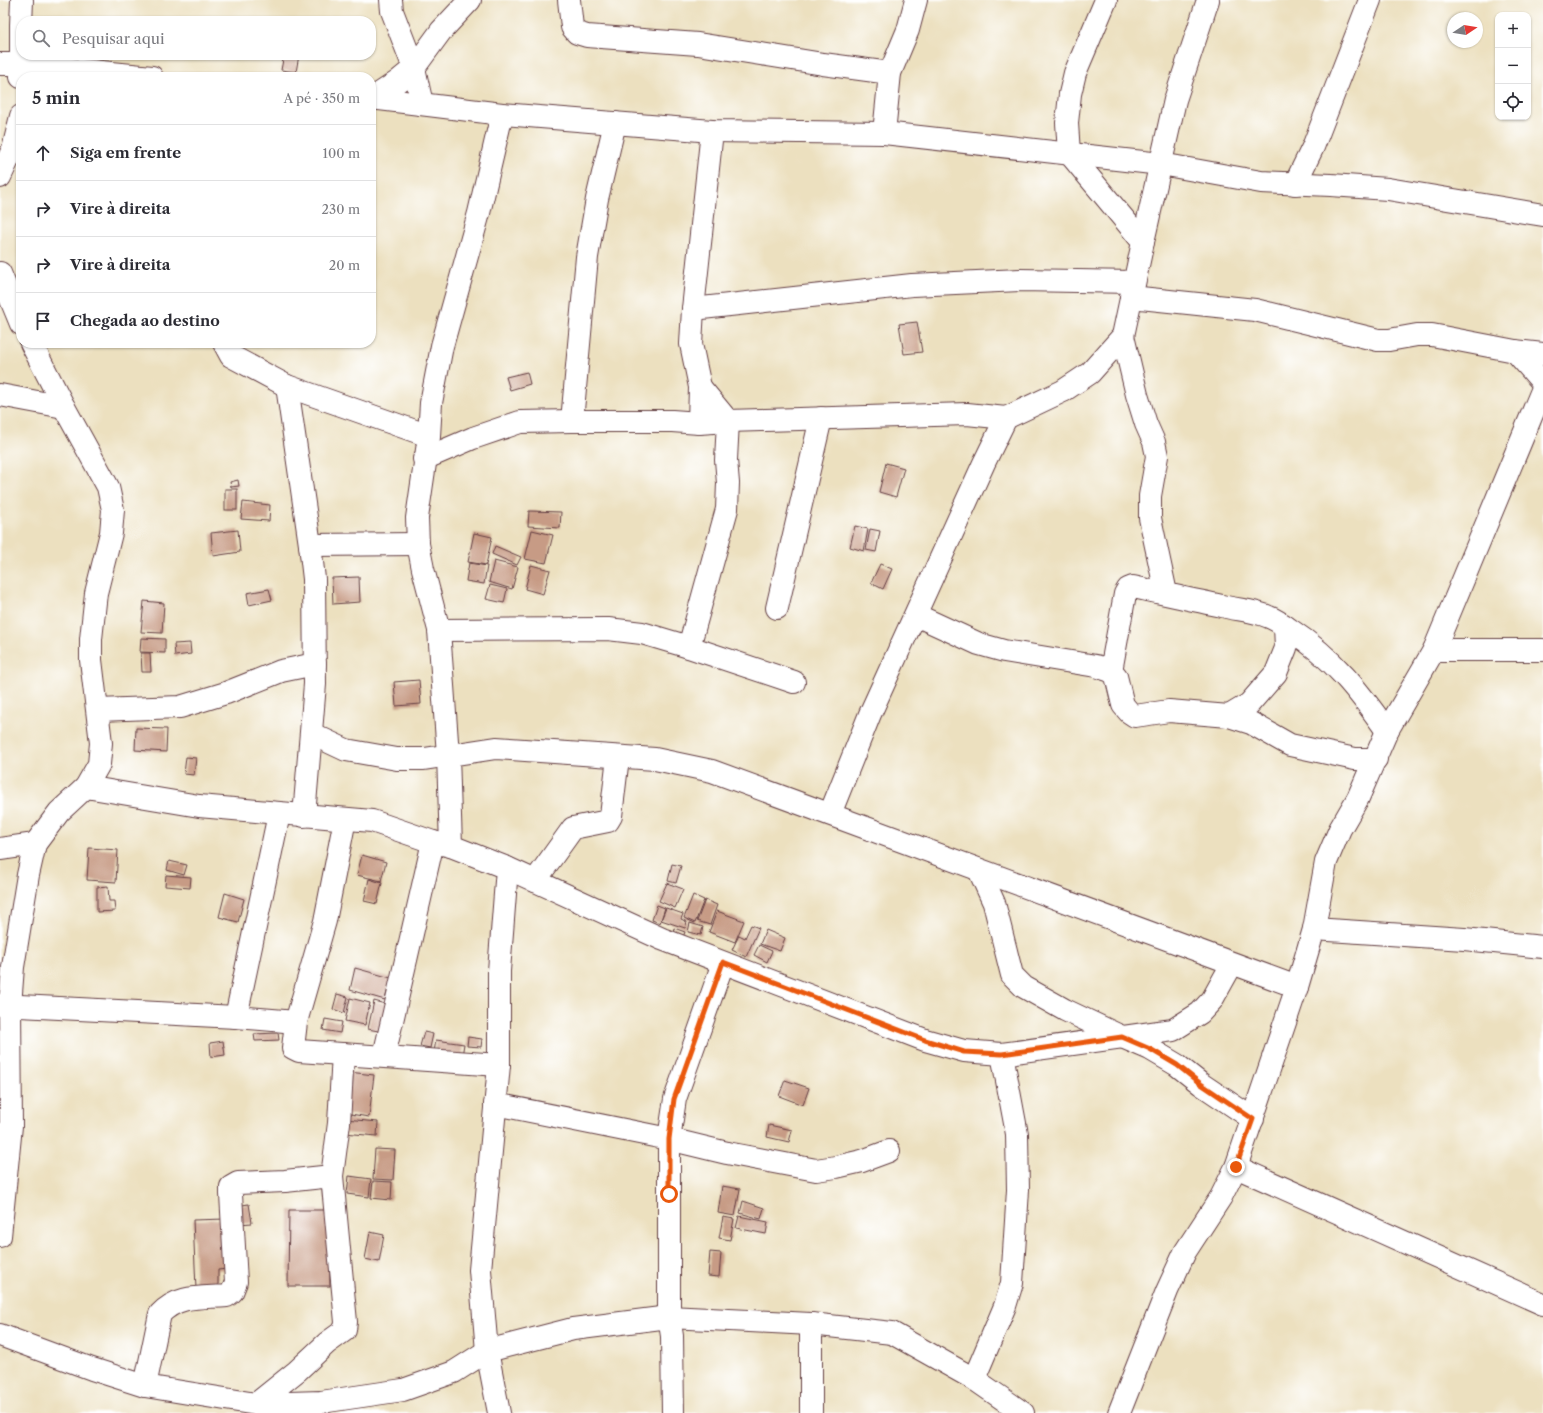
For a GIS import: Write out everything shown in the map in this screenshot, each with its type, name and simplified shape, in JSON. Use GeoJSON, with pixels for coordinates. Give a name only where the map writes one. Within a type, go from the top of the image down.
{"type":"FeatureCollection","features":[{"type":"Feature","properties":{"kind":"street"},"geometry":{"type":"LineString","coordinates":[[20,16],[22,0]]}},
{"type":"Feature","properties":{"kind":"street"},"geometry":{"type":"LineString","coordinates":[[391,0],[392,12],[414,68],[422,104]]}},
{"type":"Feature","properties":{"kind":"street"},"geometry":{"type":"LineString","coordinates":[[376,95],[397,82],[414,68],[441,31],[470,0]]}},
{"type":"Feature","properties":{"kind":"street"},"geometry":{"type":"LineString","coordinates":[[569,0],[572,27],[577,33],[587,36],[698,44],[890,73]]}},
{"type":"Feature","properties":{"kind":"street"},"geometry":{"type":"LineString","coordinates":[[884,133],[890,73],[908,30],[916,0]]}},
{"type":"Feature","properties":{"kind":"street"},"geometry":{"type":"LineString","coordinates":[[1106,0],[1075,73],[1070,94],[1067,123],[1070,153],[1143,242]]}},
{"type":"Feature","properties":{"kind":"street"},"geometry":{"type":"LineString","coordinates":[[1166,593],[1150,518],[1150,496],[1157,456],[1154,442],[1146,424],[1137,395],[1123,336],[1175,100],[1208,0]]}},
{"type":"Feature","properties":{"kind":"street"},"geometry":{"type":"LineString","coordinates":[[1295,184],[1313,147],[1370,0]]}},
{"type":"Feature","properties":{"kind":"street"},"geometry":{"type":"LineString","coordinates":[[16,51],[14,68],[75,72]]}},
{"type":"Feature","properties":{"kind":"street"},"geometry":{"type":"LineString","coordinates":[[376,98],[502,114],[712,131],[884,133],[1161,164],[1261,182],[1388,189],[1543,215]]}},
{"type":"Feature","properties":{"kind":"street"},"geometry":{"type":"LineString","coordinates":[[384,1056],[442,844],[448,755],[438,630],[418,544],[417,518],[424,459],[429,436],[431,403],[442,346],[478,213],[502,114]]}},
{"type":"Feature","properties":{"kind":"street"},"geometry":{"type":"LineString","coordinates":[[572,421],[587,257],[597,199],[615,123]]}},
{"type":"Feature","properties":{"kind":"street"},"geometry":{"type":"LineString","coordinates":[[700,424],[700,387],[691,344],[693,309],[712,131]]}},
{"type":"Feature","properties":{"kind":"street"},"geometry":{"type":"LineString","coordinates":[[0,177],[13,149],[16,137]]}},
{"type":"Feature","properties":{"kind":"street"},"geometry":{"type":"LineString","coordinates":[[0,273],[16,312]]}},
{"type":"Feature","properties":{"kind":"street"},"geometry":{"type":"LineString","coordinates":[[693,309],[912,285],[1020,280],[1133,289],[1255,310],[1378,340],[1432,335],[1515,351],[1543,354]]}},
{"type":"Feature","properties":{"kind":"street"},"geometry":{"type":"LineString","coordinates":[[424,459],[473,438],[520,422],[672,421],[700,424],[728,420],[967,414],[1006,418],[1064,392],[1090,374],[1123,336]]}},
{"type":"Feature","properties":{"kind":"street"},"geometry":{"type":"LineString","coordinates":[[0,1236],[11,1126],[5,1006],[28,875],[35,844],[59,812],[86,787],[99,764],[101,742],[91,660],[91,638],[96,593],[111,533],[113,510],[108,487],[34,348]]}},
{"type":"Feature","properties":{"kind":"street"},"geometry":{"type":"LineString","coordinates":[[227,348],[231,356],[287,386],[429,436]]}},
{"type":"Feature","properties":{"kind":"street"},"geometry":{"type":"LineString","coordinates":[[1515,351],[1543,384]]}},
{"type":"Feature","properties":{"kind":"street"},"geometry":{"type":"LineString","coordinates":[[287,386],[314,579],[315,664],[312,734],[304,816]]}},
{"type":"Feature","properties":{"kind":"street"},"geometry":{"type":"LineString","coordinates":[[689,647],[727,509],[728,483],[726,460],[728,420],[700,387]]}},
{"type":"Feature","properties":{"kind":"street"},"geometry":{"type":"LineString","coordinates":[[1119,1413],[1156,1319],[1185,1252],[1221,1197],[1236,1167],[1298,987],[1314,929],[1326,862],[1340,829],[1358,798],[1387,731],[1434,650],[1543,388]]}},
{"type":"Feature","properties":{"kind":"street"},"geometry":{"type":"LineString","coordinates":[[0,395],[64,407]]}},
{"type":"Feature","properties":{"kind":"street"},"geometry":{"type":"LineString","coordinates":[[777,608],[821,418]]}},
{"type":"Feature","properties":{"kind":"street"},"geometry":{"type":"LineString","coordinates":[[830,814],[870,714],[984,463],[1006,418]]}},
{"type":"Feature","properties":{"kind":"street"},"geometry":{"type":"LineString","coordinates":[[310,544],[418,544]]}},
{"type":"Feature","properties":{"kind":"street"},"geometry":{"type":"LineString","coordinates":[[1111,671],[1125,594],[1128,589],[1132,587],[1166,593],[1224,607],[1253,612],[1270,617],[1285,626],[1324,656],[1353,684],[1387,731]]}},
{"type":"Feature","properties":{"kind":"street"},"geometry":{"type":"LineString","coordinates":[[916,615],[980,644],[1004,651],[1096,666],[1111,671],[1116,676],[1123,705],[1135,716],[1169,711],[1229,716],[1251,722],[1290,744],[1355,759],[1376,759]]}},
{"type":"Feature","properties":{"kind":"street"},"geometry":{"type":"LineString","coordinates":[[1229,716],[1249,704],[1276,673],[1286,648],[1285,626]]}},
{"type":"Feature","properties":{"kind":"street"},"geometry":{"type":"LineString","coordinates":[[438,630],[608,630],[642,633],[794,682]]}},
{"type":"Feature","properties":{"kind":"street"},"geometry":{"type":"LineString","coordinates":[[1434,650],[1543,650]]}},
{"type":"Feature","properties":{"kind":"street"},"geometry":{"type":"LineString","coordinates":[[98,710],[180,707],[226,693],[281,671],[315,664]]}},
{"type":"Feature","properties":{"kind":"street"},"geometry":{"type":"LineString","coordinates":[[312,734],[346,750],[398,759],[424,759],[496,748],[655,759],[712,771],[1232,964],[1298,987]]}},
{"type":"Feature","properties":{"kind":"street"},"geometry":{"type":"LineString","coordinates":[[536,881],[573,828],[608,821],[611,816],[618,757]]}},
{"type":"Feature","properties":{"kind":"street"},"geometry":{"type":"LineString","coordinates":[[86,787],[199,806],[372,821],[442,844],[507,868],[662,939],[925,1040],[964,1052],[1002,1054],[1173,1030],[1200,1013],[1212,1000],[1232,964]]}},
{"type":"Feature","properties":{"kind":"street"},"geometry":{"type":"LineString","coordinates":[[236,1017],[279,814]]}},
{"type":"Feature","properties":{"kind":"street"},"geometry":{"type":"LineString","coordinates":[[345,819],[325,921],[296,1022],[293,1046],[295,1050],[499,1065]]}},
{"type":"Feature","properties":{"kind":"street"},"geometry":{"type":"LineString","coordinates":[[0,849],[35,844]]}},
{"type":"Feature","properties":{"kind":"street"},"geometry":{"type":"LineString","coordinates":[[499,1413],[487,1351],[480,1270],[499,1065],[499,971],[507,868]]}},
{"type":"Feature","properties":{"kind":"street"},"geometry":{"type":"LineString","coordinates":[[979,870],[994,903],[1012,975],[1024,987],[1065,1010],[1157,1053],[1253,1119]]}},
{"type":"Feature","properties":{"kind":"street"},"geometry":{"type":"LineString","coordinates":[[994,903],[1021,886]]}},
{"type":"Feature","properties":{"kind":"street"},"geometry":{"type":"LineString","coordinates":[[1314,929],[1464,939],[1543,947]]}},
{"type":"Feature","properties":{"kind":"street"},"geometry":{"type":"LineString","coordinates":[[673,1413],[672,1336],[669,1317],[669,1139],[674,1099],[723,962]]}},
{"type":"Feature","properties":{"kind":"street"},"geometry":{"type":"LineString","coordinates":[[5,1006],[236,1017],[296,1022]]}},
{"type":"Feature","properties":{"kind":"street"},"geometry":{"type":"LineString","coordinates":[[256,1404],[297,1371],[327,1343],[345,1330],[346,1322],[332,1176],[339,1123],[343,1054]]}},
{"type":"Feature","properties":{"kind":"street"},"geometry":{"type":"LineString","coordinates":[[974,1379],[1005,1306],[1012,1283],[1018,1190],[1017,1134],[1002,1054]]}},
{"type":"Feature","properties":{"kind":"street"},"geometry":{"type":"LineString","coordinates":[[495,1104],[669,1139],[727,1153],[816,1170],[862,1161],[889,1151]]}},
{"type":"Feature","properties":{"kind":"street"},"geometry":{"type":"LineString","coordinates":[[1236,1167],[1543,1304]]}},
{"type":"Feature","properties":{"kind":"street"},"geometry":{"type":"LineString","coordinates":[[145,1386],[160,1314],[166,1308],[182,1299],[227,1296],[232,1292],[236,1282],[231,1194],[232,1187],[238,1183],[285,1181],[332,1176]]}},
{"type":"Feature","properties":{"kind":"street"},"geometry":{"type":"LineString","coordinates":[[0,1335],[92,1370],[145,1386],[256,1404],[321,1402],[403,1390],[454,1372],[487,1351],[573,1328],[669,1317],[811,1324],[892,1333],[974,1379],[1022,1413]]}},
{"type":"Feature","properties":{"kind":"street"},"geometry":{"type":"LineString","coordinates":[[811,1324],[812,1413]]}},
{"type":"Feature","properties":{"kind":"building"},"geometry":{"type":"Polygon","coordinates":[[[283,60],[298,60],[296,72],[281,70],[283,60]]]}},
{"type":"Feature","properties":{"kind":"building"},"geometry":{"type":"Polygon","coordinates":[[[917,322],[922,352],[904,354],[899,324],[917,322]]]}},
{"type":"Feature","properties":{"kind":"building"},"geometry":{"type":"Polygon","coordinates":[[[527,372],[530,384],[510,390],[506,377],[527,372]]]}},
{"type":"Feature","properties":{"kind":"building"},"geometry":{"type":"Polygon","coordinates":[[[886,463],[904,468],[896,497],[879,492],[886,463]]]}},
{"type":"Feature","properties":{"kind":"building"},"geometry":{"type":"Polygon","coordinates":[[[238,480],[239,486],[231,487],[230,482],[238,480]]]}},
{"type":"Feature","properties":{"kind":"building"},"geometry":{"type":"Polygon","coordinates":[[[225,489],[237,489],[237,510],[225,510],[225,489]]]}},
{"type":"Feature","properties":{"kind":"building"},"geometry":{"type":"Polygon","coordinates":[[[243,502],[270,505],[269,521],[241,519],[243,502]]]}},
{"type":"Feature","properties":{"kind":"building"},"geometry":{"type":"Polygon","coordinates":[[[529,511],[561,512],[560,528],[528,526],[529,511]]]}},
{"type":"Feature","properties":{"kind":"building"},"geometry":{"type":"Polygon","coordinates":[[[855,526],[868,529],[864,551],[850,547],[855,526]]]}},
{"type":"Feature","properties":{"kind":"building"},"geometry":{"type":"Polygon","coordinates":[[[870,529],[880,531],[876,552],[866,550],[870,529]]]}},
{"type":"Feature","properties":{"kind":"building"},"geometry":{"type":"Polygon","coordinates":[[[238,530],[240,552],[213,556],[211,533],[238,530]]]}},
{"type":"Feature","properties":{"kind":"building"},"geometry":{"type":"Polygon","coordinates":[[[532,530],[553,535],[546,563],[525,559],[532,530]]]}},
{"type":"Feature","properties":{"kind":"building"},"geometry":{"type":"Polygon","coordinates":[[[474,533],[492,537],[486,565],[468,562],[474,533]]]}},
{"type":"Feature","properties":{"kind":"building"},"geometry":{"type":"Polygon","coordinates":[[[495,546],[521,557],[517,565],[492,554],[495,546]]]}},
{"type":"Feature","properties":{"kind":"building"},"geometry":{"type":"Polygon","coordinates":[[[494,561],[518,567],[512,589],[489,582],[494,561]]]}},
{"type":"Feature","properties":{"kind":"building"},"geometry":{"type":"Polygon","coordinates":[[[469,563],[487,566],[484,584],[466,581],[469,563]]]}},
{"type":"Feature","properties":{"kind":"building"},"geometry":{"type":"Polygon","coordinates":[[[880,564],[892,569],[883,589],[871,583],[880,564]]]}},
{"type":"Feature","properties":{"kind":"building"},"geometry":{"type":"Polygon","coordinates":[[[531,565],[550,570],[543,594],[525,589],[531,565]]]}},
{"type":"Feature","properties":{"kind":"building"},"geometry":{"type":"Polygon","coordinates":[[[359,577],[360,602],[333,604],[332,578],[359,577]]]}},
{"type":"Feature","properties":{"kind":"building"},"geometry":{"type":"Polygon","coordinates":[[[490,585],[507,589],[504,603],[486,599],[490,585]]]}},
{"type":"Feature","properties":{"kind":"building"},"geometry":{"type":"Polygon","coordinates":[[[269,589],[272,600],[249,605],[247,593],[269,589]]]}},
{"type":"Feature","properties":{"kind":"building"},"geometry":{"type":"Polygon","coordinates":[[[144,601],[164,603],[162,633],[141,632],[144,601]]]}},
{"type":"Feature","properties":{"kind":"building"},"geometry":{"type":"Polygon","coordinates":[[[141,638],[165,639],[165,653],[140,652],[141,638]]]}},
{"type":"Feature","properties":{"kind":"building"},"geometry":{"type":"Polygon","coordinates":[[[190,643],[191,654],[175,656],[174,644],[190,643]]]}},
{"type":"Feature","properties":{"kind":"building"},"geometry":{"type":"Polygon","coordinates":[[[141,653],[150,653],[151,672],[142,672],[141,653]]]}},
{"type":"Feature","properties":{"kind":"building"},"geometry":{"type":"Polygon","coordinates":[[[419,680],[421,704],[396,706],[394,682],[419,680]]]}},
{"type":"Feature","properties":{"kind":"building"},"geometry":{"type":"Polygon","coordinates":[[[136,728],[167,729],[166,752],[135,750],[136,728]]]}},
{"type":"Feature","properties":{"kind":"building"},"geometry":{"type":"Polygon","coordinates":[[[186,757],[196,758],[194,775],[184,774],[186,757]]]}},
{"type":"Feature","properties":{"kind":"building"},"geometry":{"type":"Polygon","coordinates":[[[89,848],[118,850],[116,882],[87,880],[89,848]]]}},
{"type":"Feature","properties":{"kind":"building"},"geometry":{"type":"Polygon","coordinates":[[[362,855],[386,862],[381,881],[357,875],[362,855]]]}},
{"type":"Feature","properties":{"kind":"building"},"geometry":{"type":"Polygon","coordinates":[[[169,861],[187,865],[184,875],[167,870],[169,861]]]}},
{"type":"Feature","properties":{"kind":"building"},"geometry":{"type":"Polygon","coordinates":[[[672,864],[681,866],[676,883],[668,881],[672,864]]]}},
{"type":"Feature","properties":{"kind":"building"},"geometry":{"type":"Polygon","coordinates":[[[166,875],[191,877],[190,888],[165,886],[166,875]]]}},
{"type":"Feature","properties":{"kind":"building"},"geometry":{"type":"Polygon","coordinates":[[[369,879],[382,883],[377,904],[364,901],[369,879]]]}},
{"type":"Feature","properties":{"kind":"building"},"geometry":{"type":"Polygon","coordinates":[[[667,883],[683,889],[675,908],[659,901],[667,883]]]}},
{"type":"Feature","properties":{"kind":"building"},"geometry":{"type":"Polygon","coordinates":[[[108,886],[109,901],[114,901],[115,911],[97,912],[97,887],[108,886]]]}},
{"type":"Feature","properties":{"kind":"building"},"geometry":{"type":"Polygon","coordinates":[[[225,893],[244,899],[238,922],[219,917],[225,893]]]}},
{"type":"Feature","properties":{"kind":"building"},"geometry":{"type":"Polygon","coordinates":[[[693,895],[704,900],[695,923],[684,918],[693,895]]]}},
{"type":"Feature","properties":{"kind":"building"},"geometry":{"type":"Polygon","coordinates":[[[705,900],[717,905],[710,925],[697,921],[705,900]]]}},
{"type":"Feature","properties":{"kind":"building"},"geometry":{"type":"Polygon","coordinates":[[[657,905],[665,908],[660,923],[652,920],[657,905]]]}},
{"type":"Feature","properties":{"kind":"building"},"geometry":{"type":"Polygon","coordinates":[[[666,908],[683,914],[681,919],[687,922],[685,928],[661,920],[666,908]]]}},
{"type":"Feature","properties":{"kind":"building"},"geometry":{"type":"Polygon","coordinates":[[[717,911],[744,921],[735,942],[709,932],[717,911]]]}},
{"type":"Feature","properties":{"kind":"building"},"geometry":{"type":"Polygon","coordinates":[[[690,923],[703,927],[701,935],[688,932],[690,923]]]}},
{"type":"Feature","properties":{"kind":"building"},"geometry":{"type":"Polygon","coordinates":[[[751,925],[759,928],[746,957],[732,950],[739,935],[745,938],[751,925]]]}},
{"type":"Feature","properties":{"kind":"building"},"geometry":{"type":"Polygon","coordinates":[[[674,928],[685,932],[681,942],[670,938],[674,928]]]}},
{"type":"Feature","properties":{"kind":"building"},"geometry":{"type":"Polygon","coordinates":[[[766,930],[785,938],[780,951],[760,944],[766,930]]]}},
{"type":"Feature","properties":{"kind":"building"},"geometry":{"type":"Polygon","coordinates":[[[759,945],[772,951],[767,962],[754,955],[759,945]]]}},
{"type":"Feature","properties":{"kind":"building"},"geometry":{"type":"Polygon","coordinates":[[[355,968],[391,978],[385,1000],[350,990],[355,968]]]}},
{"type":"Feature","properties":{"kind":"building"},"geometry":{"type":"Polygon","coordinates":[[[337,994],[348,997],[344,1013],[333,1009],[337,994]]]}},
{"type":"Feature","properties":{"kind":"building"},"geometry":{"type":"Polygon","coordinates":[[[350,998],[370,1003],[365,1025],[345,1021],[350,998]]]}},
{"type":"Feature","properties":{"kind":"building"},"geometry":{"type":"Polygon","coordinates":[[[374,1001],[389,1005],[383,1032],[368,1029],[374,1001]]]}},
{"type":"Feature","properties":{"kind":"building"},"geometry":{"type":"Polygon","coordinates":[[[325,1019],[342,1022],[340,1033],[323,1030],[325,1019]]]}},
{"type":"Feature","properties":{"kind":"building"},"geometry":{"type":"Polygon","coordinates":[[[424,1032],[433,1034],[430,1048],[420,1046],[424,1032]]]}},
{"type":"Feature","properties":{"kind":"building"},"geometry":{"type":"Polygon","coordinates":[[[278,1033],[279,1040],[255,1041],[254,1034],[278,1033]]]}},
{"type":"Feature","properties":{"kind":"building"},"geometry":{"type":"Polygon","coordinates":[[[468,1037],[482,1039],[481,1047],[467,1046],[468,1037]]]}},
{"type":"Feature","properties":{"kind":"building"},"geometry":{"type":"Polygon","coordinates":[[[436,1040],[464,1044],[462,1056],[434,1052],[436,1040]]]}},
{"type":"Feature","properties":{"kind":"building"},"geometry":{"type":"Polygon","coordinates":[[[223,1041],[225,1055],[211,1057],[210,1043],[223,1041]]]}},
{"type":"Feature","properties":{"kind":"building"},"geometry":{"type":"Polygon","coordinates":[[[349,1072],[374,1075],[369,1117],[344,1113],[349,1072]]]}},
{"type":"Feature","properties":{"kind":"building"},"geometry":{"type":"Polygon","coordinates":[[[785,1080],[809,1088],[803,1105],[779,1096],[785,1080]]]}},
{"type":"Feature","properties":{"kind":"building"},"geometry":{"type":"Polygon","coordinates":[[[345,1119],[378,1122],[377,1136],[344,1133],[345,1119]]]}},
{"type":"Feature","properties":{"kind":"building"},"geometry":{"type":"Polygon","coordinates":[[[769,1125],[792,1130],[789,1142],[767,1137],[769,1125]]]}},
{"type":"Feature","properties":{"kind":"building"},"geometry":{"type":"Polygon","coordinates":[[[375,1149],[395,1150],[393,1180],[373,1179],[375,1149]]]}},
{"type":"Feature","properties":{"kind":"building"},"geometry":{"type":"Polygon","coordinates":[[[349,1176],[371,1179],[369,1197],[347,1194],[349,1176]]]}},
{"type":"Feature","properties":{"kind":"building"},"geometry":{"type":"Polygon","coordinates":[[[373,1181],[392,1182],[391,1200],[371,1198],[373,1181]]]}},
{"type":"Feature","properties":{"kind":"building"},"geometry":{"type":"Polygon","coordinates":[[[722,1186],[740,1189],[735,1216],[718,1213],[722,1186]]]}},
{"type":"Feature","properties":{"kind":"building"},"geometry":{"type":"Polygon","coordinates":[[[743,1201],[764,1208],[761,1219],[740,1213],[743,1201]]]}},
{"type":"Feature","properties":{"kind":"building"},"geometry":{"type":"Polygon","coordinates":[[[249,1204],[252,1223],[238,1224],[235,1206],[249,1204]]]}},
{"type":"Feature","properties":{"kind":"building"},"geometry":{"type":"Polygon","coordinates":[[[289,1210],[329,1210],[330,1286],[288,1286],[289,1210]]]}},
{"type":"Feature","properties":{"kind":"building"},"geometry":{"type":"Polygon","coordinates":[[[739,1216],[768,1222],[766,1234],[736,1228],[739,1216]]]}},
{"type":"Feature","properties":{"kind":"building"},"geometry":{"type":"Polygon","coordinates":[[[723,1217],[734,1219],[730,1240],[719,1238],[723,1217]]]}},
{"type":"Feature","properties":{"kind":"building"},"geometry":{"type":"Polygon","coordinates":[[[226,1219],[227,1269],[218,1270],[218,1288],[196,1289],[193,1220],[226,1219]]]}},
{"type":"Feature","properties":{"kind":"building"},"geometry":{"type":"Polygon","coordinates":[[[370,1232],[384,1235],[379,1262],[365,1259],[370,1232]]]}},
{"type":"Feature","properties":{"kind":"building"},"geometry":{"type":"Polygon","coordinates":[[[710,1252],[721,1253],[719,1277],[708,1276],[710,1252]]]}},
{"type":"Feature","properties":{"kind":"route"},"geometry":{"type":"LineString","coordinates":[[669,1194],[669,1139],[674,1099],[723,962],[925,1040],[964,1052],[1002,1054],[1122,1037],[1150,1049],[1177,1065],[1201,1084],[1253,1119],[1236,1167]]}}]}
